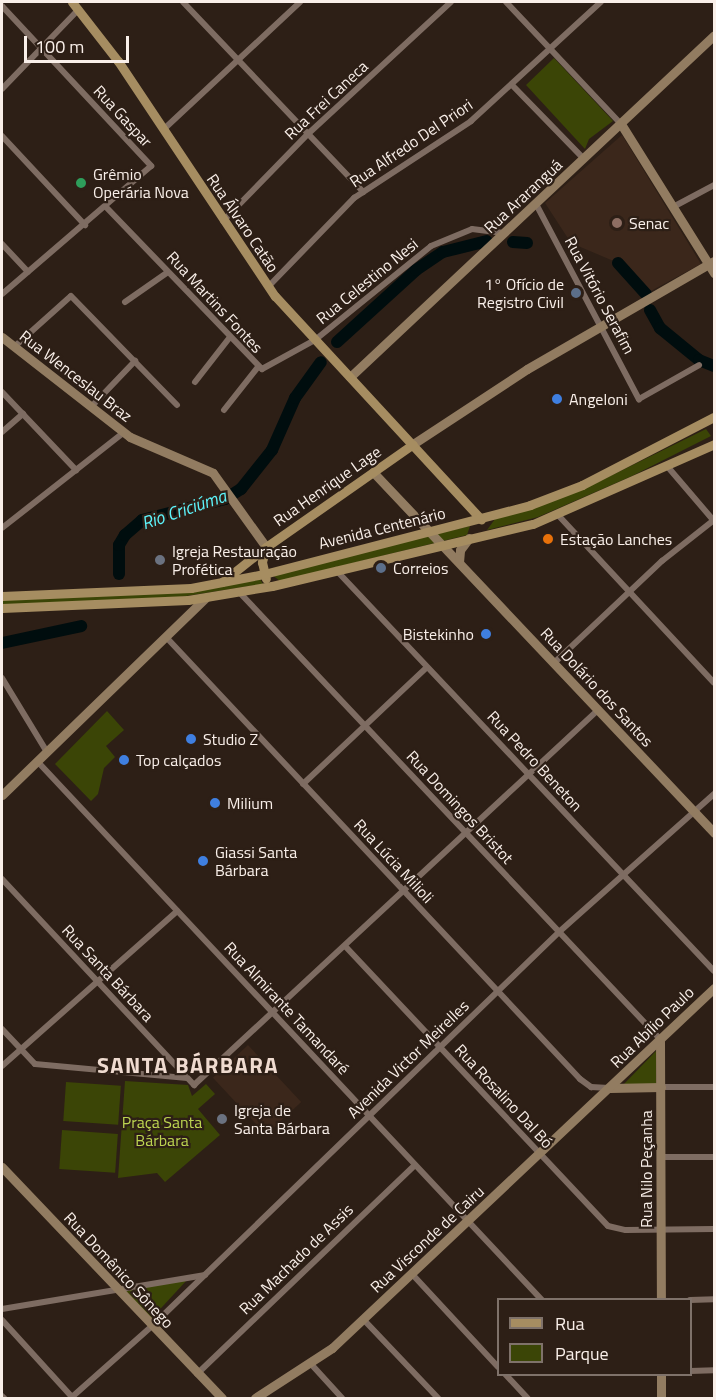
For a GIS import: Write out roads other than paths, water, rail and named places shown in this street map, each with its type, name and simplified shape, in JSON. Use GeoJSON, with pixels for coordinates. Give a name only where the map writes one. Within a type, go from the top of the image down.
{"type":"FeatureCollection","features":[{"type":"Feature","properties":{"kind":"main road","name":"Rua Álvaro Catão"},"geometry":{"type":"LineString","coordinates":[[72,2],[164,129],[223,222],[268,287],[315,340],[482,515]]}},
{"type":"Feature","properties":{"kind":"main road"},"geometry":{"type":"LineString","coordinates":[[711,419],[714,431]]}},
{"type":"Feature","properties":{"kind":"main road","name":"Avenida Centenário"},"geometry":{"type":"LineString","coordinates":[[2,596],[220,584],[264,574],[430,531],[573,489],[711,419]]}},
{"type":"Feature","properties":{"kind":"main road","name":"Rua Henrique Lage"},"geometry":{"type":"LineString","coordinates":[[206,598],[266,547],[413,444]]}},
{"type":"Feature","properties":{"kind":"main road","name":"Avenida Centenário"},"geometry":{"type":"LineString","coordinates":[[2,608],[206,598],[272,586],[558,515],[714,444]]}},
{"type":"Feature","properties":{"kind":"main road"},"geometry":{"type":"LineString","coordinates":[[471,536],[482,515]]}},
{"type":"Feature","properties":{"kind":"main road"},"geometry":{"type":"LineString","coordinates":[[266,547],[262,561],[264,574],[272,586]]}},
{"type":"Feature","properties":{"kind":"street"},"geometry":{"type":"LineString","coordinates":[[183,2],[363,192]]}},
{"type":"Feature","properties":{"kind":"street"},"geometry":{"type":"LineString","coordinates":[[164,129],[300,2]]}},
{"type":"Feature","properties":{"kind":"street","name":"Rua Frei Caneca"},"geometry":{"type":"LineString","coordinates":[[223,222],[309,133],[451,2]]}},
{"type":"Feature","properties":{"kind":"street"},"geometry":{"type":"LineString","coordinates":[[506,2],[621,124],[713,266]]}},
{"type":"Feature","properties":{"kind":"street","name":"Rua Alfredo Del Priori"},"geometry":{"type":"LineString","coordinates":[[268,287],[343,208],[363,192],[452,135],[513,86],[601,2]]}},
{"type":"Feature","properties":{"kind":"street","name":"Rua Gaspar"},"geometry":{"type":"LineString","coordinates":[[2,6],[151,166],[106,207]]}},
{"type":"Feature","properties":{"kind":"street"},"geometry":{"type":"LineString","coordinates":[[2,89],[79,9]]}},
{"type":"Feature","properties":{"kind":"street","name":"Rua Araranguá"},"geometry":{"type":"LineString","coordinates":[[350,377],[584,159],[714,34]]}},
{"type":"Feature","properties":{"kind":"street"},"geometry":{"type":"LineString","coordinates":[[513,86],[584,159]]}},
{"type":"Feature","properties":{"kind":"street"},"geometry":{"type":"LineString","coordinates":[[2,136],[85,225]]}},
{"type":"Feature","properties":{"kind":"street"},"geometry":{"type":"LineString","coordinates":[[673,207],[714,184]]}},
{"type":"Feature","properties":{"kind":"street","name":"Rua Vitório Serafim"},"geometry":{"type":"LineString","coordinates":[[536,204],[639,399],[699,365]]}},
{"type":"Feature","properties":{"kind":"street"},"geometry":{"type":"LineString","coordinates":[[2,294],[106,207]]}},
{"type":"Feature","properties":{"kind":"street","name":"Rua Martins Fontes"},"geometry":{"type":"LineString","coordinates":[[106,207],[258,367],[269,368],[315,340]]}},
{"type":"Feature","properties":{"kind":"street","name":"Rua Celestino Nesi"},"geometry":{"type":"LineString","coordinates":[[315,340],[431,246],[472,229],[505,233]]}},
{"type":"Feature","properties":{"kind":"street"},"geometry":{"type":"LineString","coordinates":[[2,244],[28,272]]}},
{"type":"Feature","properties":{"kind":"street","name":"Rua Henrique Lage"},"geometry":{"type":"LineString","coordinates":[[413,444],[495,388],[600,326],[713,266]]}},
{"type":"Feature","properties":{"kind":"street"},"geometry":{"type":"LineString","coordinates":[[125,302],[168,272]]}},
{"type":"Feature","properties":{"kind":"street"},"geometry":{"type":"LineString","coordinates":[[14,347],[71,296],[177,405]]}},
{"type":"Feature","properties":{"kind":"street","name":"Rua Wenceslau Braz"},"geometry":{"type":"LineString","coordinates":[[2,337],[123,433],[208,469],[228,489],[266,547]]}},
{"type":"Feature","properties":{"kind":"street"},"geometry":{"type":"LineString","coordinates":[[195,382],[230,337]]}},
{"type":"Feature","properties":{"kind":"street"},"geometry":{"type":"LineString","coordinates":[[91,407],[135,361]]}},
{"type":"Feature","properties":{"kind":"street"},"geometry":{"type":"LineString","coordinates":[[224,410],[258,367]]}},
{"type":"Feature","properties":{"kind":"street"},"geometry":{"type":"LineString","coordinates":[[2,392],[76,470]]}},
{"type":"Feature","properties":{"kind":"street"},"geometry":{"type":"LineString","coordinates":[[2,432],[23,414]]}},
{"type":"Feature","properties":{"kind":"street"},"geometry":{"type":"LineString","coordinates":[[2,528],[123,433]]}},
{"type":"Feature","properties":{"kind":"street"},"geometry":{"type":"LineString","coordinates":[[554,663],[630,591],[714,520],[667,466]]}},
{"type":"Feature","properties":{"kind":"street","name":"Rua Dolário dos Santos"},"geometry":{"type":"LineString","coordinates":[[373,472],[714,833]]}},
{"type":"Feature","properties":{"kind":"street"},"geometry":{"type":"LineString","coordinates":[[558,515],[714,683]]}},
{"type":"Feature","properties":{"kind":"street"},"geometry":{"type":"LineString","coordinates":[[459,562],[460,550],[471,536]]}},
{"type":"Feature","properties":{"kind":"street","name":"Rua Pedro Beneton"},"geometry":{"type":"LineString","coordinates":[[335,570],[714,971]]}},
{"type":"Feature","properties":{"kind":"street","name":"Rua Domingos Bristot"},"geometry":{"type":"LineString","coordinates":[[240,593],[660,1039]]}},
{"type":"Feature","properties":{"kind":"street","name":"Rua Henrique Lage"},"geometry":{"type":"LineString","coordinates":[[2,795],[206,598]]}},
{"type":"Feature","properties":{"kind":"street","name":"Rua Lúcia Milioli"},"geometry":{"type":"LineString","coordinates":[[166,637],[580,1079],[591,1087],[610,1088]]}},
{"type":"Feature","properties":{"kind":"street"},"geometry":{"type":"LineString","coordinates":[[303,784],[427,667]]}},
{"type":"Feature","properties":{"kind":"street"},"geometry":{"type":"LineString","coordinates":[[2,678],[47,752]]}},
{"type":"Feature","properties":{"kind":"street"},"geometry":{"type":"LineString","coordinates":[[272,1012],[598,710]]}},
{"type":"Feature","properties":{"kind":"street","name":"Rua Almirante Tamandaré"},"geometry":{"type":"LineString","coordinates":[[37,761],[541,1298]]}},
{"type":"Feature","properties":{"kind":"street","name":"Avenida Victor Meirelles"},"geometry":{"type":"LineString","coordinates":[[73,1398],[152,1326],[559,932],[714,794]]}},
{"type":"Feature","properties":{"kind":"street","name":"Rua Santa Bárbara"},"geometry":{"type":"LineString","coordinates":[[2,879],[194,1085],[272,1012]]}},
{"type":"Feature","properties":{"kind":"street"},"geometry":{"type":"LineString","coordinates":[[2,1066],[177,911]]}},
{"type":"Feature","properties":{"kind":"street","name":"Rua Rosalino Dal Bó"},"geometry":{"type":"LineString","coordinates":[[345,946],[608,1226],[661,1230],[714,1229]]}},
{"type":"Feature","properties":{"kind":"street","name":"Rua Abílio Paulo"},"geometry":{"type":"LineString","coordinates":[[610,1088],[714,988]]}},
{"type":"Feature","properties":{"kind":"street"},"geometry":{"type":"LineString","coordinates":[[2,1029],[34,1064],[188,1078]]}},
{"type":"Feature","properties":{"kind":"street","name":"Rua Nilo Peçanha"},"geometry":{"type":"LineString","coordinates":[[660,1039],[661,1298]]}},
{"type":"Feature","properties":{"kind":"street"},"geometry":{"type":"LineString","coordinates":[[610,1088],[714,1087]]}},
{"type":"Feature","properties":{"kind":"street","name":"Rua Visconde de Cairu"},"geometry":{"type":"LineString","coordinates":[[255,1398],[311,1364],[363,1319],[610,1088]]}},
{"type":"Feature","properties":{"kind":"street"},"geometry":{"type":"LineString","coordinates":[[661,1157],[714,1157]]}},
{"type":"Feature","properties":{"kind":"street","name":"Rua Machado de Assis"},"geometry":{"type":"LineString","coordinates":[[197,1374],[414,1165]]}},
{"type":"Feature","properties":{"kind":"street","name":"Rua Domênico Sônego"},"geometry":{"type":"LineString","coordinates":[[2,1167],[219,1397]]}},
{"type":"Feature","properties":{"kind":"street"},"geometry":{"type":"LineString","coordinates":[[412,1274],[497,1367]]}},
{"type":"Feature","properties":{"kind":"street"},"geometry":{"type":"LineString","coordinates":[[2,1309],[205,1275]]}},
{"type":"Feature","properties":{"kind":"street"},"geometry":{"type":"LineString","coordinates":[[692,1300],[714,1299]]}},
{"type":"Feature","properties":{"kind":"street"},"geometry":{"type":"LineString","coordinates":[[363,1319],[438,1398]]}},
{"type":"Feature","properties":{"kind":"street"},"geometry":{"type":"LineString","coordinates":[[2,1320],[73,1398]]}},
{"type":"Feature","properties":{"kind":"street"},"geometry":{"type":"LineString","coordinates":[[311,1364],[342,1398]]}},
{"type":"Feature","properties":{"kind":"street"},"geometry":{"type":"LineString","coordinates":[[692,1371],[714,1370]]}},
{"type":"Feature","properties":{"kind":"street"},"geometry":{"type":"LineString","coordinates":[[507,1376],[527,1398]]}},
{"type":"Feature","properties":{"kind":"street"},"geometry":{"type":"LineString","coordinates":[[661,1376],[661,1398]]}},
{"type":"Feature","properties":{"kind":"waterway","name":"Rio Criciúma"},"geometry":{"type":"LineString","coordinates":[[337,342],[416,270],[443,252],[487,241]]}},
{"type":"Feature","properties":{"kind":"waterway","name":"Rio Criciúma"},"geometry":{"type":"LineString","coordinates":[[513,242],[527,243]]}},
{"type":"Feature","properties":{"kind":"waterway","name":"Rio Criciúma"},"geometry":{"type":"LineString","coordinates":[[618,263],[646,294]]}},
{"type":"Feature","properties":{"kind":"waterway","name":"Rio Criciúma"},"geometry":{"type":"LineString","coordinates":[[650,310],[660,328],[699,360],[714,366]]}},
{"type":"Feature","properties":{"kind":"waterway","name":"Rio Criciúma"},"geometry":{"type":"LineString","coordinates":[[119,574],[119,545],[125,535],[142,520],[225,499],[241,489],[272,450],[295,398],[321,362]]}},
{"type":"Feature","properties":{"kind":"waterway","name":"Rio Criciúma"},"geometry":{"type":"LineString","coordinates":[[2,643],[81,626]]}},
{"type":"Feature","properties":{"kind":"place","name":"Grêmio Operária Nova"},"geometry":{"type":"Point","coordinates":[81,183]}},
{"type":"Feature","properties":{"kind":"place","name":"Senac"},"geometry":{"type":"Point","coordinates":[617,223]}},
{"type":"Feature","properties":{"kind":"place","name":"1° Ofício de Registro Civil"},"geometry":{"type":"Point","coordinates":[576,293]}},
{"type":"Feature","properties":{"kind":"place","name":"Angeloni"},"geometry":{"type":"Point","coordinates":[557,399]}},
{"type":"Feature","properties":{"kind":"place","name":"Estação Lanches"},"geometry":{"type":"Point","coordinates":[548,539]}},
{"type":"Feature","properties":{"kind":"place","name":"Igreja Restauração Profética"},"geometry":{"type":"Point","coordinates":[160,560]}},
{"type":"Feature","properties":{"kind":"place","name":"Correios"},"geometry":{"type":"Point","coordinates":[381,568]}},
{"type":"Feature","properties":{"kind":"place","name":"Bistekinho"},"geometry":{"type":"Point","coordinates":[486,634]}},
{"type":"Feature","properties":{"kind":"place","name":"Studio Z"},"geometry":{"type":"Point","coordinates":[191,739]}},
{"type":"Feature","properties":{"kind":"place","name":"Top calçados"},"geometry":{"type":"Point","coordinates":[124,760]}},
{"type":"Feature","properties":{"kind":"place","name":"Milium"},"geometry":{"type":"Point","coordinates":[215,803]}},
{"type":"Feature","properties":{"kind":"place","name":"Giassi Santa Bárbara"},"geometry":{"type":"Point","coordinates":[203,861]}},
{"type":"Feature","properties":{"kind":"place","name":"Igreja de Santa Bárbara"},"geometry":{"type":"Point","coordinates":[222,1119]}},
{"type":"Feature","properties":{"kind":"district","name":"SANTA BÁRBARA"},"geometry":{"type":"Point","coordinates":[188,1066]}},
{"type":"Feature","properties":{"kind":"park label","name":"Praça Santa Bárbara"},"geometry":{"type":"Point","coordinates":[162,1131]}}]}
